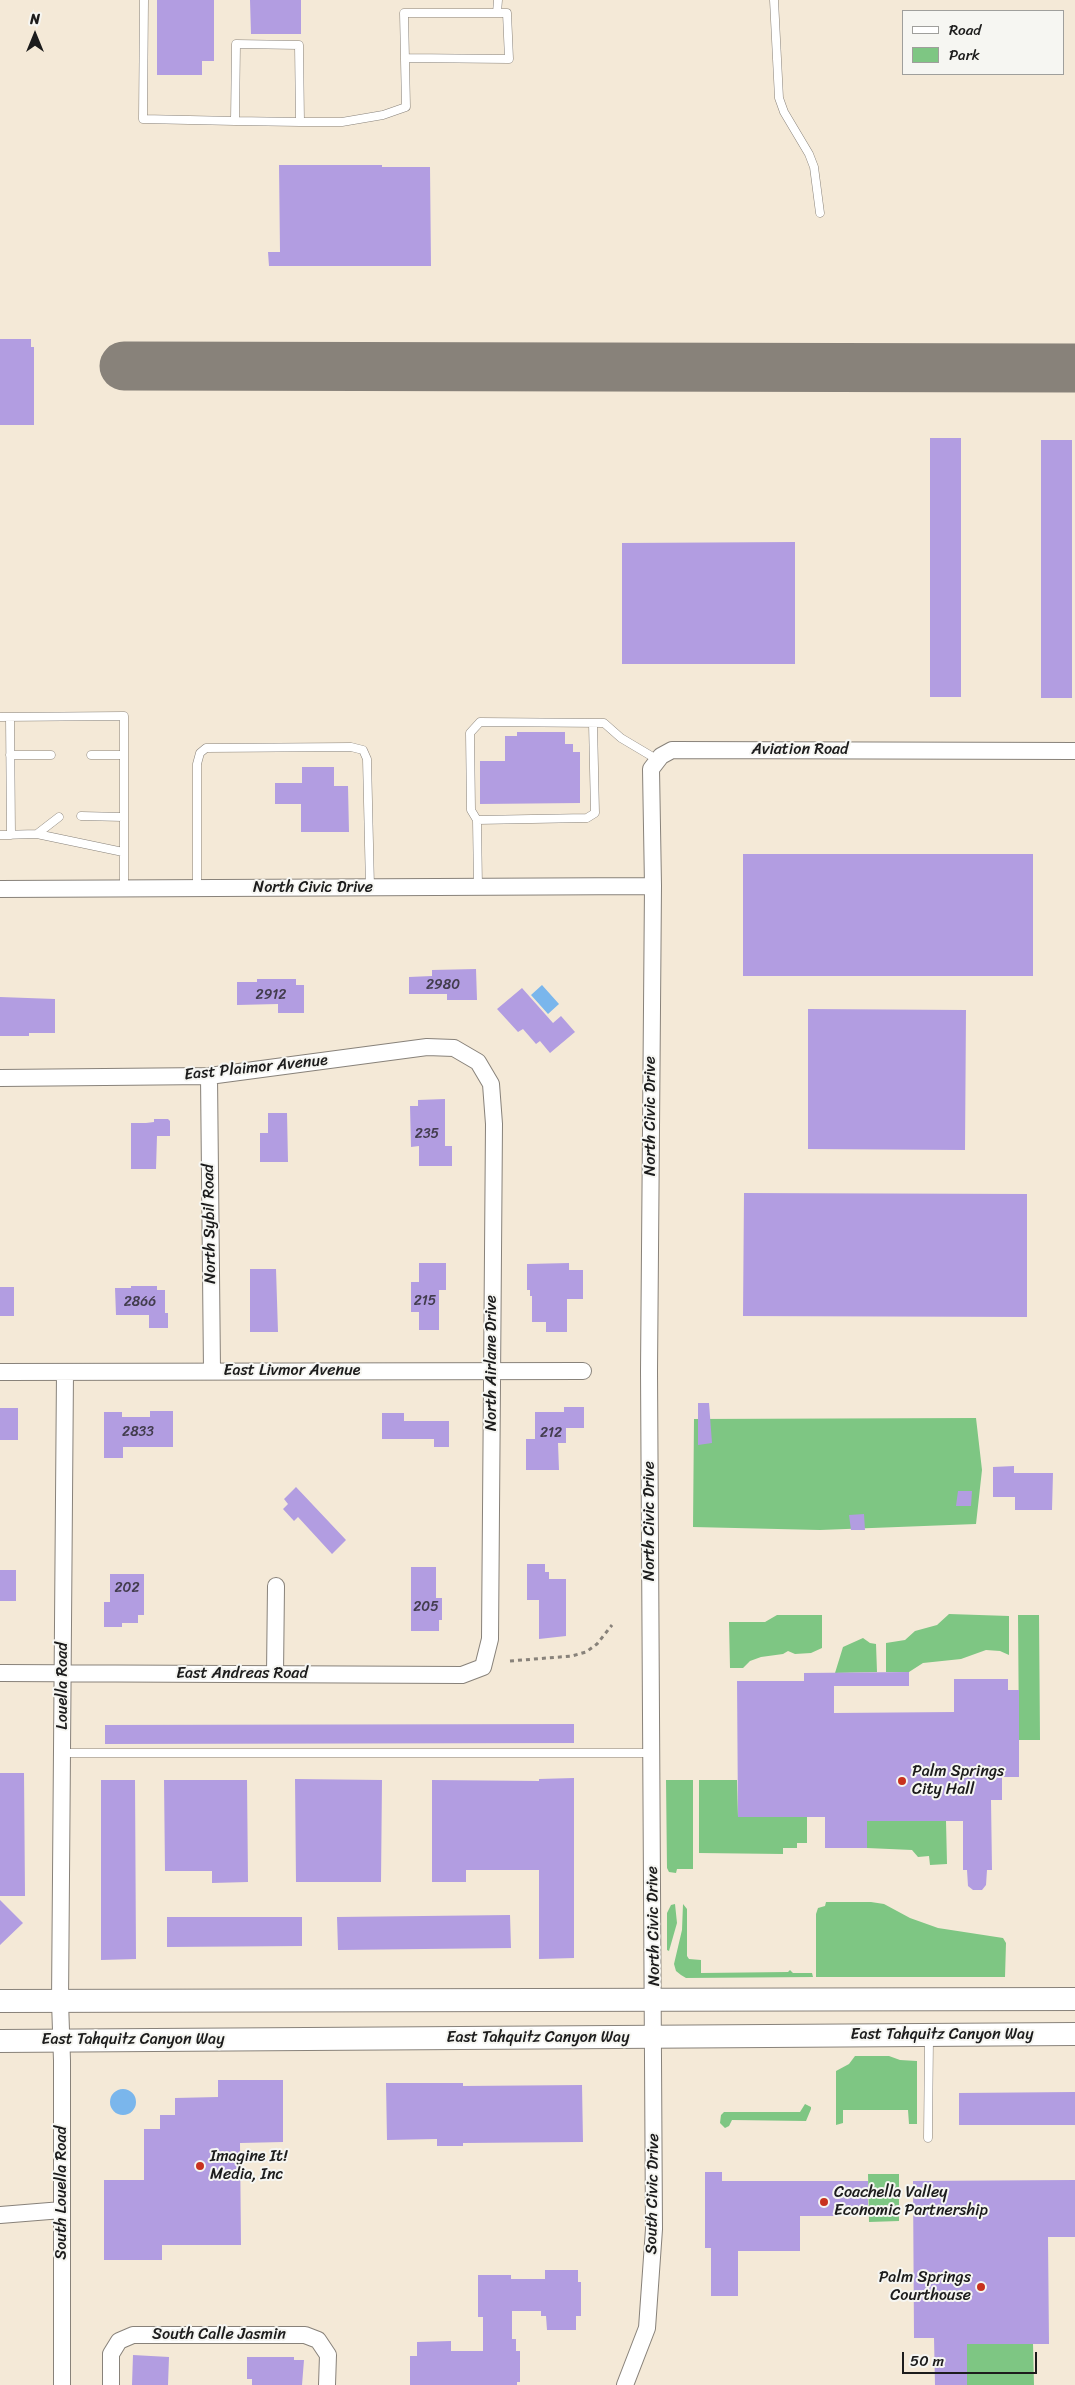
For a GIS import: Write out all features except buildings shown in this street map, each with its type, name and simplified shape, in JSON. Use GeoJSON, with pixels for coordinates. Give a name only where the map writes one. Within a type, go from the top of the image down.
{"type":"FeatureCollection","features":[{"type":"Feature","properties":{"kind":"main road"},"geometry":{"type":"LineString","coordinates":[[0,2001],[1075,1999]]}},
{"type":"Feature","properties":{"kind":"main road","name":"East Tahquitz Canyon Way"},"geometry":{"type":"LineString","coordinates":[[0,2041],[1075,2034]]}},
{"type":"Feature","properties":{"kind":"street","name":"Aviation Road"},"geometry":{"type":"LineString","coordinates":[[658,760],[661,756],[672,750],[1075,751]]}},
{"type":"Feature","properties":{"kind":"street"},"geometry":{"type":"LineString","coordinates":[[653,886],[651,769],[658,760]]}},
{"type":"Feature","properties":{"kind":"street","name":"North Civic Drive"},"geometry":{"type":"LineString","coordinates":[[0,889],[653,886],[649,1371],[654,2000]]}},
{"type":"Feature","properties":{"kind":"street","name":"East Plaimor Avenue"},"geometry":{"type":"LineString","coordinates":[[0,1078],[209,1076],[427,1047],[454,1048],[478,1062]]}},
{"type":"Feature","properties":{"kind":"street","name":"North Airlane Drive"},"geometry":{"type":"LineString","coordinates":[[478,1062],[491,1084],[494,1124],[490,1639],[483,1667]]}},
{"type":"Feature","properties":{"kind":"street","name":"North Sybil Road"},"geometry":{"type":"LineString","coordinates":[[209,1076],[212,1371]]}},
{"type":"Feature","properties":{"kind":"street","name":"East Livmor Avenue"},"geometry":{"type":"LineString","coordinates":[[0,1372],[584,1371]]}},
{"type":"Feature","properties":{"kind":"street","name":"Louella Road"},"geometry":{"type":"LineString","coordinates":[[60,2001],[65,1372]]}},
{"type":"Feature","properties":{"kind":"street"},"geometry":{"type":"LineString","coordinates":[[276,1586],[276,1674]]}},
{"type":"Feature","properties":{"kind":"street","name":"East Andreas Road"},"geometry":{"type":"LineString","coordinates":[[0,1673],[462,1675],[483,1667]]}},
{"type":"Feature","properties":{"kind":"street","name":"South Civic Drive"},"geometry":{"type":"LineString","coordinates":[[625,2385],[647,2328],[654,2229],[654,2000]]}},
{"type":"Feature","properties":{"kind":"street","name":"South Louella Road"},"geometry":{"type":"LineString","coordinates":[[60,2001],[62,2041],[62,2385]]}},
{"type":"Feature","properties":{"kind":"street"},"geometry":{"type":"LineString","coordinates":[[0,2215],[62,2210]]}},
{"type":"Feature","properties":{"kind":"street","name":"South Calle Jasmin"},"geometry":{"type":"LineString","coordinates":[[111,2385],[111,2354],[119,2341],[133,2335],[304,2335],[318,2340],[328,2355],[327,2385]]}},
{"type":"Feature","properties":{"kind":"lane"},"geometry":{"type":"LineString","coordinates":[[144,0],[143,119],[342,122],[383,115],[406,107],[404,13],[507,13],[509,59],[405,58]]}},
{"type":"Feature","properties":{"kind":"lane"},"geometry":{"type":"LineString","coordinates":[[497,13],[498,0]]}},
{"type":"Feature","properties":{"kind":"lane"},"geometry":{"type":"LineString","coordinates":[[774,0],[779,98],[784,112],[809,154],[814,167],[820,213]]}},
{"type":"Feature","properties":{"kind":"lane"},"geometry":{"type":"LineString","coordinates":[[235,121],[236,44],[298,45],[300,122]]}},
{"type":"Feature","properties":{"kind":"lane"},"geometry":{"type":"LineString","coordinates":[[0,717],[124,716],[124,888]]}},
{"type":"Feature","properties":{"kind":"lane"},"geometry":{"type":"LineString","coordinates":[[10,717],[11,835]]}},
{"type":"Feature","properties":{"kind":"lane"},"geometry":{"type":"LineString","coordinates":[[478,887],[477,820],[471,810],[470,733],[480,722],[604,723],[621,738],[658,760]]}},
{"type":"Feature","properties":{"kind":"lane"},"geometry":{"type":"LineString","coordinates":[[477,820],[587,818],[595,813],[594,723]]}},
{"type":"Feature","properties":{"kind":"lane"},"geometry":{"type":"LineString","coordinates":[[197,888],[197,764],[200,753],[206,748],[350,746],[363,750],[366,758],[370,887]]}},
{"type":"Feature","properties":{"kind":"lane"},"geometry":{"type":"LineString","coordinates":[[10,755],[51,755]]}},
{"type":"Feature","properties":{"kind":"lane"},"geometry":{"type":"LineString","coordinates":[[91,755],[123,755]]}},
{"type":"Feature","properties":{"kind":"lane"},"geometry":{"type":"LineString","coordinates":[[81,816],[123,817]]}},
{"type":"Feature","properties":{"kind":"lane"},"geometry":{"type":"LineString","coordinates":[[37,834],[59,817]]}},
{"type":"Feature","properties":{"kind":"lane"},"geometry":{"type":"LineString","coordinates":[[0,835],[37,834],[123,852]]}},
{"type":"Feature","properties":{"kind":"lane"},"geometry":{"type":"LineString","coordinates":[[62,1754],[652,1753]]}},
{"type":"Feature","properties":{"kind":"lane"},"geometry":{"type":"LineString","coordinates":[[928,2138],[929,2036]]}},
{"type":"Feature","properties":{"kind":"path"},"geometry":{"type":"LineString","coordinates":[[510,1660],[572,1656],[586,1652],[597,1644],[612,1625]]}},
{"type":"Feature","properties":{"kind":"green space"},"geometry":{"type":"Polygon","coordinates":[[[976,1418],[982,1470],[976,1524],[820,1530],[693,1527],[694,1419],[976,1418]]]}},
{"type":"Feature","properties":{"kind":"green space"},"geometry":{"type":"Polygon","coordinates":[[[949,1614],[1009,1616],[1009,1655],[1000,1651],[986,1650],[961,1659],[923,1663],[909,1672],[886,1672],[886,1643],[905,1640],[915,1631],[937,1625],[949,1614]]]}},
{"type":"Feature","properties":{"kind":"green space"},"geometry":{"type":"Polygon","coordinates":[[[777,1615],[822,1615],[822,1648],[811,1653],[795,1654],[788,1651],[783,1654],[761,1657],[750,1661],[743,1668],[730,1668],[729,1622],[765,1622],[777,1615]]]}},
{"type":"Feature","properties":{"kind":"green space"},"geometry":{"type":"Polygon","coordinates":[[[1018,1615],[1039,1615],[1040,1740],[1019,1740],[1018,1615]]]}},
{"type":"Feature","properties":{"kind":"green space"},"geometry":{"type":"Polygon","coordinates":[[[863,1638],[870,1643],[876,1644],[877,1672],[835,1673],[843,1647],[863,1638]]]}},
{"type":"Feature","properties":{"kind":"green space"},"geometry":{"type":"Polygon","coordinates":[[[666,1780],[693,1780],[693,1869],[677,1869],[676,1873],[669,1872],[667,1868],[666,1780]]]}},
{"type":"Feature","properties":{"kind":"green space"},"geometry":{"type":"Polygon","coordinates":[[[699,1780],[737,1780],[738,1817],[807,1817],[807,1843],[797,1843],[797,1848],[783,1848],[783,1854],[699,1853],[699,1780]]]}},
{"type":"Feature","properties":{"kind":"green space"},"geometry":{"type":"Polygon","coordinates":[[[867,1821],[946,1821],[947,1864],[930,1865],[929,1856],[918,1857],[912,1850],[867,1848],[867,1821]]]}},
{"type":"Feature","properties":{"kind":"green space"},"geometry":{"type":"Polygon","coordinates":[[[826,1902],[871,1902],[884,1904],[910,1918],[938,1928],[1003,1938],[1006,1943],[1005,1977],[816,1977],[816,1914],[818,1908],[825,1906],[826,1902]]]}},
{"type":"Feature","properties":{"kind":"green space"},"geometry":{"type":"Polygon","coordinates":[[[675,1904],[677,1923],[669,1951],[667,1950],[667,1913],[671,1905],[675,1904]]]}},
{"type":"Feature","properties":{"kind":"green space"},"geometry":{"type":"Polygon","coordinates":[[[683,1904],[687,1909],[687,1956],[689,1959],[701,1960],[701,1973],[788,1972],[790,1970],[793,1973],[812,1973],[813,1977],[686,1978],[676,1971],[674,1964],[682,1930],[683,1904]]]}},
{"type":"Feature","properties":{"kind":"green space"},"geometry":{"type":"Polygon","coordinates":[[[855,2056],[889,2056],[900,2060],[917,2061],[917,2124],[909,2124],[908,2110],[843,2110],[843,2123],[836,2125],[836,2071],[849,2064],[855,2056]]]}},
{"type":"Feature","properties":{"kind":"green space"},"geometry":{"type":"Polygon","coordinates":[[[805,2104],[811,2107],[806,2121],[732,2120],[729,2126],[725,2128],[720,2123],[721,2115],[724,2112],[800,2112],[805,2104]]]}},
{"type":"Feature","properties":{"kind":"green space"},"geometry":{"type":"Polygon","coordinates":[[[868,2174],[899,2174],[899,2221],[869,2222],[868,2174]]]}},
{"type":"Feature","properties":{"kind":"green space"},"geometry":{"type":"Polygon","coordinates":[[[967,2344],[1033,2344],[1034,2385],[967,2385],[967,2344]]]}},
{"type":"Feature","properties":{"kind":"water"},"geometry":{"type":"Polygon","coordinates":[[[542,985],[559,1004],[548,1014],[531,995],[542,985]]]}},
{"type":"Feature","properties":{"kind":"water"},"geometry":{"type":"Polygon","coordinates":[[[123,2089],[132,2093],[136,2102],[132,2111],[123,2115],[114,2111],[110,2102],[114,2093],[123,2089]]]}},
{"type":"Feature","properties":{"kind":"taxiway"},"geometry":{"type":"LineString","coordinates":[[124,366],[1075,368]]}},
{"type":"Feature","properties":{"kind":"place","name":"Palm Springs City Hall"},"geometry":{"type":"Point","coordinates":[902,1781]}},
{"type":"Feature","properties":{"kind":"place","name":"Imagine It! Media, Inc"},"geometry":{"type":"Point","coordinates":[200,2166]}},
{"type":"Feature","properties":{"kind":"place","name":"Coachella Valley Economic Partnership"},"geometry":{"type":"Point","coordinates":[824,2202]}},
{"type":"Feature","properties":{"kind":"place","name":"Palm Springs Courthouse"},"geometry":{"type":"Point","coordinates":[981,2287]}}]}
